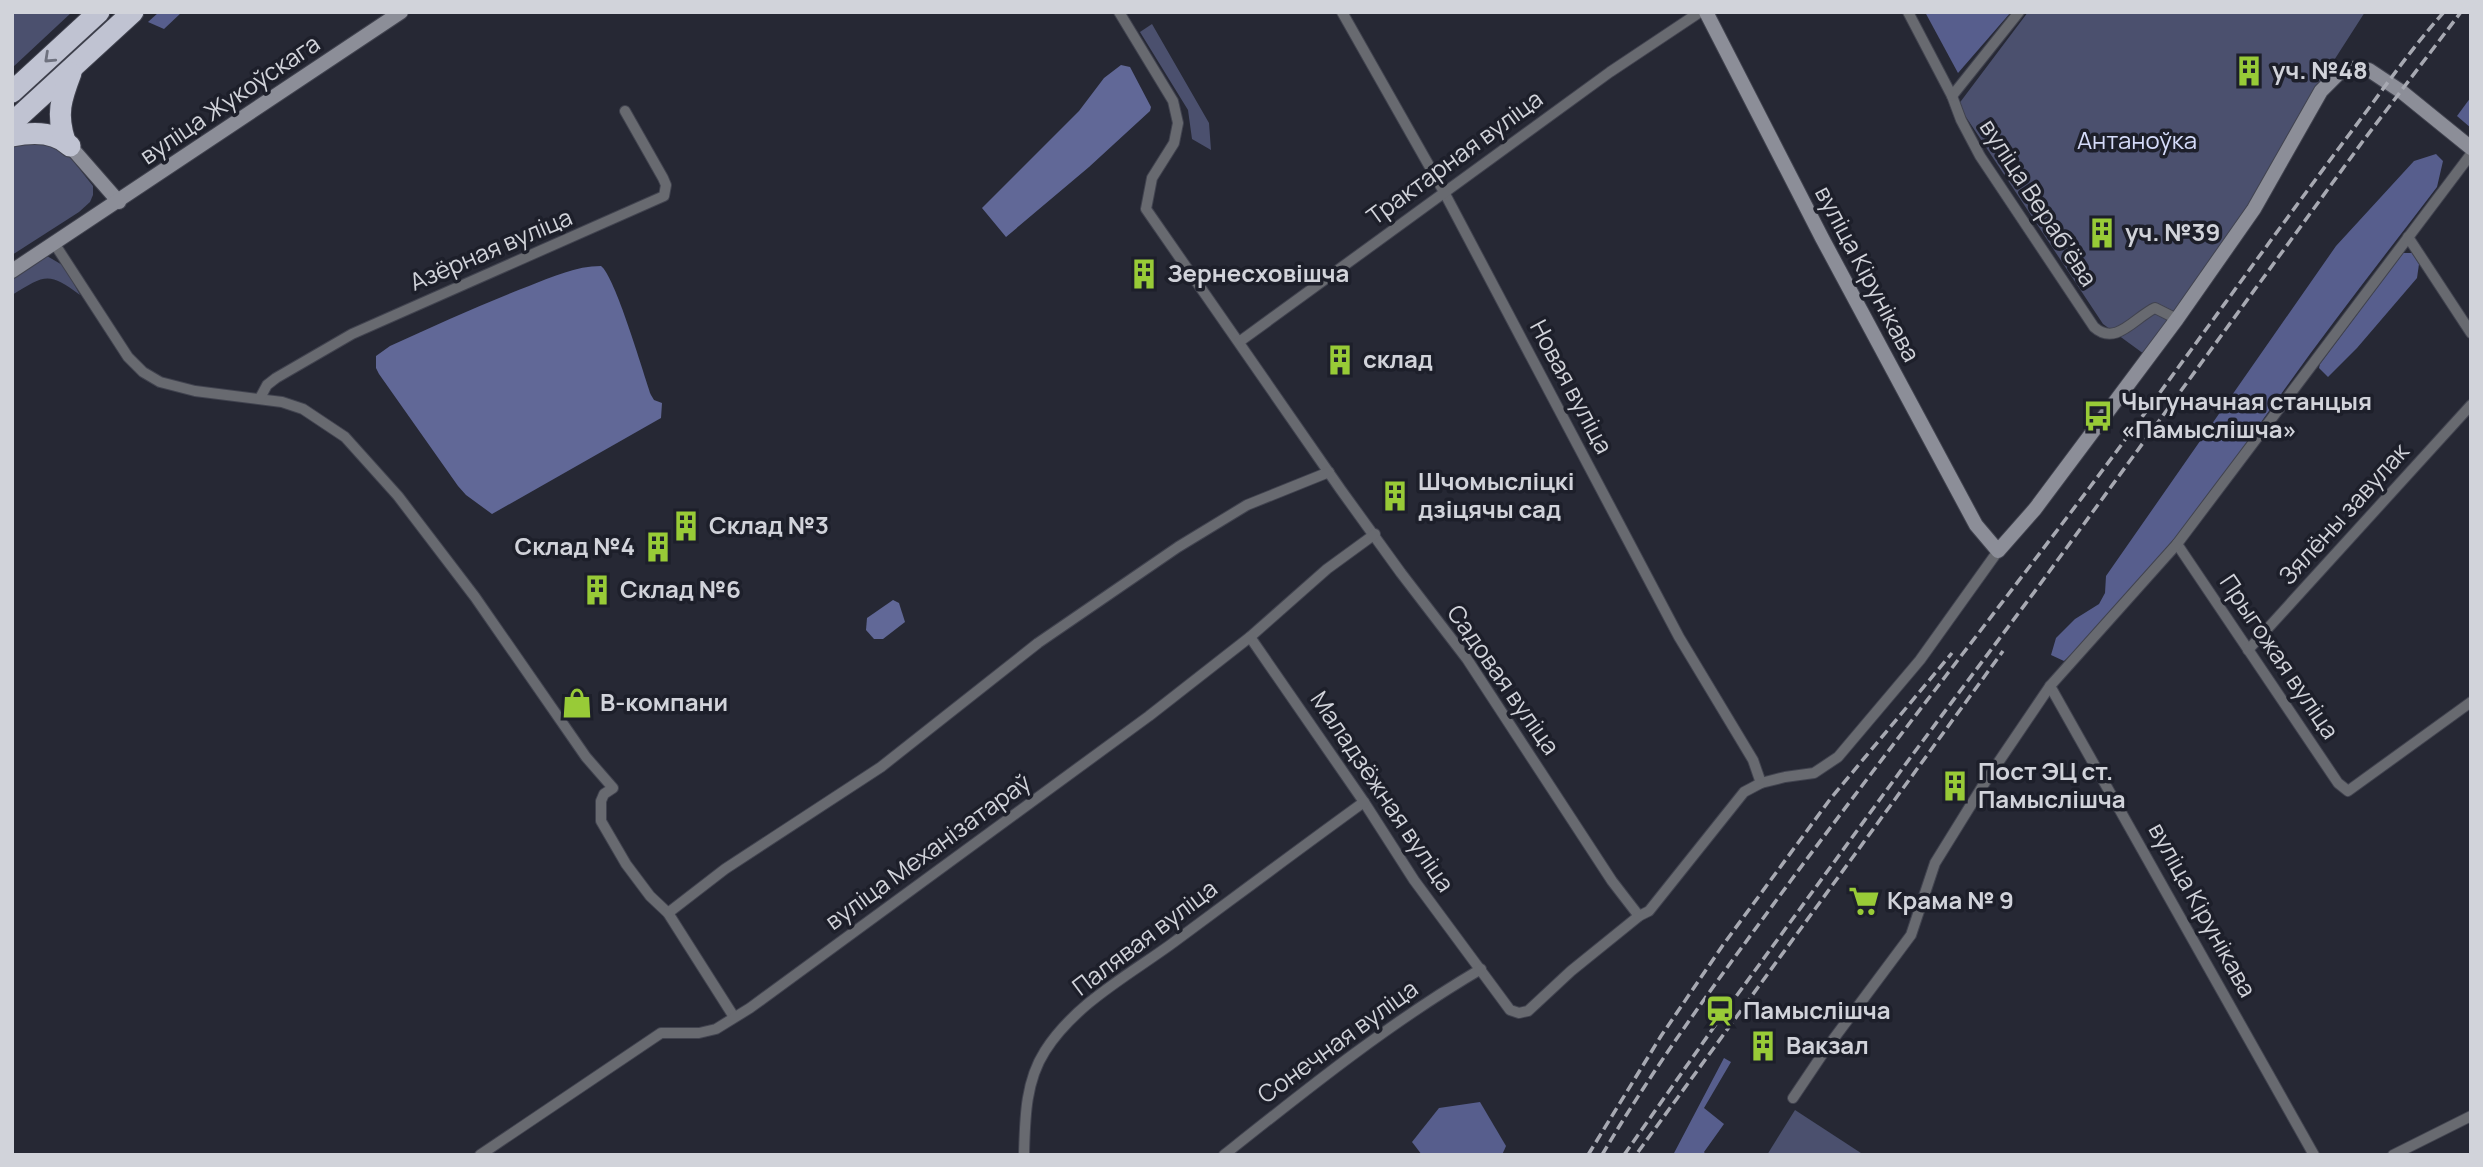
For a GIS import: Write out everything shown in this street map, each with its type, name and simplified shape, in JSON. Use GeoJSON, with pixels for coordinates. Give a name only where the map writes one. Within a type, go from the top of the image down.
{"type":"FeatureCollection","features":[{"type":"Feature","properties":{"kind":"highway"},"geometry":{"type":"LineString","coordinates":[[12,123],[133,12]]}},
{"type":"Feature","properties":{"kind":"highway"},"geometry":{"type":"LineString","coordinates":[[12,92],[92,16]]}},
{"type":"Feature","properties":{"kind":"highway"},"geometry":{"type":"LineString","coordinates":[[67,144],[59,118],[72,68]]}},
{"type":"Feature","properties":{"kind":"highway"},"geometry":{"type":"LineString","coordinates":[[12,136],[45,134],[67,144]]}},
{"type":"Feature","properties":{"kind":"street","name":"вуліца Жукоўскага"},"geometry":{"type":"LineString","coordinates":[[12,271],[401,12]]}},
{"type":"Feature","properties":{"kind":"street","name":"Садовая вуліца"},"geometry":{"type":"LineString","coordinates":[[1119,12],[1172,101],[1178,123],[1174,143],[1152,178],[1146,209],[1401,573],[1467,659],[1612,881],[1639,916]]}},
{"type":"Feature","properties":{"kind":"street","name":"Новая вуліца"},"geometry":{"type":"LineString","coordinates":[[1342,12],[1444,192],[1679,637],[1754,760],[1761,783]]}},
{"type":"Feature","properties":{"kind":"street","name":"Трактарная вуліца"},"geometry":{"type":"LineString","coordinates":[[1238,342],[1610,72],[1700,12]]}},
{"type":"Feature","properties":{"kind":"street","name":"вуліца Кірунікава"},"geometry":{"type":"LineString","coordinates":[[1706,12],[1822,238],[1976,525],[1998,551]]}},
{"type":"Feature","properties":{"kind":"street","name":"вуліца Верабʼёва"},"geometry":{"type":"LineString","coordinates":[[1908,12],[1952,96],[1966,131],[1986,165],[2094,327],[2103,334],[2115,334],[2155,308],[2177,319]]}},
{"type":"Feature","properties":{"kind":"street"},"geometry":{"type":"LineString","coordinates":[[1952,96],[2019,12]]}},
{"type":"Feature","properties":{"kind":"street"},"geometry":{"type":"LineString","coordinates":[[1639,916],[1649,911],[1661,898],[1744,792],[1761,783],[1785,776],[1814,773],[1838,757],[1920,660],[1998,551],[2035,509],[2177,319],[2254,209],[2321,91],[2338,74],[2350,68],[2368,70],[2402,92],[2471,148]]}},
{"type":"Feature","properties":{"kind":"street","name":"Азёрная вуліца"},"geometry":{"type":"LineString","coordinates":[[260,398],[267,385],[275,378],[352,334],[664,196],[666,185],[663,178],[625,111]]}},
{"type":"Feature","properties":{"kind":"street"},"geometry":{"type":"LineString","coordinates":[[67,144],[119,202]]}},
{"type":"Feature","properties":{"kind":"street"},"geometry":{"type":"LineString","coordinates":[[1793,1098],[1911,935],[1935,863],[1987,779],[2050,686],[2178,544],[2471,154]]}},
{"type":"Feature","properties":{"kind":"street"},"geometry":{"type":"LineString","coordinates":[[2408,237],[2471,333]]}},
{"type":"Feature","properties":{"kind":"street"},"geometry":{"type":"LineString","coordinates":[[54,243],[128,357],[143,372],[176,387],[260,398],[303,409],[325,422],[361,453],[398,496],[475,597],[586,757],[612,788],[604,794],[601,801],[601,821],[626,864],[650,897],[668,913],[734,1017]]}},
{"type":"Feature","properties":{"kind":"street","name":"Зялёны завулак"},"geometry":{"type":"LineString","coordinates":[[2248,650],[2471,405]]}},
{"type":"Feature","properties":{"kind":"street"},"geometry":{"type":"LineString","coordinates":[[668,913],[725,869],[881,767],[1038,643],[1178,547],[1247,505],[1329,472]]}},
{"type":"Feature","properties":{"kind":"street","name":"вуліца Механізатараў"},"geometry":{"type":"LineString","coordinates":[[480,1155],[661,1033],[699,1033],[716,1029],[750,1008],[1149,716],[1251,637],[1327,569],[1374,534]]}},
{"type":"Feature","properties":{"kind":"street","name":"Прыгожая вуліца"},"geometry":{"type":"LineString","coordinates":[[2178,544],[2339,783],[2348,791],[2471,702]]}},
{"type":"Feature","properties":{"kind":"street","name":"Маладзёжная вуліца"},"geometry":{"type":"LineString","coordinates":[[1251,637],[1414,880],[1510,1010],[1520,1013],[1528,1011],[1571,971],[1639,916]]}},
{"type":"Feature","properties":{"kind":"street","name":"вуліца Кірунікава"},"geometry":{"type":"LineString","coordinates":[[2050,686],[2314,1155]]}},
{"type":"Feature","properties":{"kind":"street","name":"Палявая вуліца"},"geometry":{"type":"LineString","coordinates":[[1024,1155],[1026,1111],[1035,1069],[1060,1032],[1107,989],[1364,802]]}},
{"type":"Feature","properties":{"kind":"street","name":"Сонечная вуліца"},"geometry":{"type":"LineString","coordinates":[[1224,1155],[1334,1067],[1423,1004],[1481,969]]}},
{"type":"Feature","properties":{"kind":"street"},"geometry":{"type":"LineString","coordinates":[[2393,1155],[2471,1116]]}},
{"type":"Feature","properties":{"kind":"green space"},"geometry":{"type":"Polygon","coordinates":[[[12,12],[72,12],[12,68],[12,12]]]}},
{"type":"Feature","properties":{"kind":"green space","name":"Антаноўка"},"geometry":{"type":"Polygon","coordinates":[[[2028,12],[2365,12],[2297,118],[2247,209],[2144,354],[2103,324],[1958,105],[2028,12]]]}},
{"type":"Feature","properties":{"kind":"green space"},"geometry":{"type":"Polygon","coordinates":[[[1152,24],[1209,123],[1211,150],[1192,139],[1188,110],[1140,32],[1152,24]]]}},
{"type":"Feature","properties":{"kind":"green space"},"geometry":{"type":"Polygon","coordinates":[[[31,139],[63,148],[93,186],[93,195],[90,202],[79,212],[12,255],[12,147],[31,139]]]}},
{"type":"Feature","properties":{"kind":"green space"},"geometry":{"type":"Polygon","coordinates":[[[47,256],[64,266],[80,295],[61,282],[46,278],[12,295],[12,275],[47,256]]]}},
{"type":"Feature","properties":{"kind":"green space"},"geometry":{"type":"Polygon","coordinates":[[[1795,1110],[1864,1155],[1767,1155],[1795,1110]]]}},
{"type":"Feature","properties":{"kind":"shaded area"},"geometry":{"type":"Polygon","coordinates":[[[159,12],[182,12],[164,29],[148,22],[159,12]]]}},
{"type":"Feature","properties":{"kind":"shaded area"},"geometry":{"type":"Polygon","coordinates":[[[1925,12],[2011,12],[1958,73],[1925,12]]]}},
{"type":"Feature","properties":{"kind":"shaded area"},"geometry":{"type":"Polygon","coordinates":[[[1121,65],[1130,67],[1151,107],[1150,111],[1006,237],[982,208],[1079,111],[1104,78],[1121,65]]]}},
{"type":"Feature","properties":{"kind":"shaded area"},"geometry":{"type":"Polygon","coordinates":[[[2471,97],[2471,128],[2457,116],[2471,97]]]}},
{"type":"Feature","properties":{"kind":"shaded area"},"geometry":{"type":"Polygon","coordinates":[[[2436,154],[2443,161],[2437,187],[2321,339],[2182,532],[2125,600],[2064,661],[2051,655],[2056,638],[2075,619],[2099,604],[2105,593],[2106,576],[2336,246],[2414,161],[2436,154]]]}},
{"type":"Feature","properties":{"kind":"shaded area"},"geometry":{"type":"Polygon","coordinates":[[[2403,253],[2412,253],[2419,264],[2417,278],[2357,348],[2328,377],[2319,368],[2320,364],[2403,253]]]}},
{"type":"Feature","properties":{"kind":"shaded area"},"geometry":{"type":"Polygon","coordinates":[[[601,266],[607,273],[621,305],[651,395],[654,400],[662,403],[661,418],[492,514],[458,486],[379,374],[376,356],[390,346],[511,293],[564,273],[601,266]]]}},
{"type":"Feature","properties":{"kind":"shaded area"},"geometry":{"type":"Polygon","coordinates":[[[893,600],[899,603],[905,622],[883,639],[874,639],[866,630],[867,618],[893,600]]]}},
{"type":"Feature","properties":{"kind":"shaded area"},"geometry":{"type":"Polygon","coordinates":[[[1724,1058],[1731,1062],[1704,1108],[1724,1124],[1704,1152],[1706,1155],[1673,1155],[1724,1058]]]}},
{"type":"Feature","properties":{"kind":"shaded area"},"geometry":{"type":"Polygon","coordinates":[[[1480,1102],[1506,1146],[1502,1155],[1422,1155],[1412,1142],[1439,1108],[1480,1102]]]}},
{"type":"Feature","properties":{"kind":"railway"},"geometry":{"type":"LineString","coordinates":[[1602,1155],[1670,1049],[1792,879],[2090,487],[2283,223],[2444,12]]}},
{"type":"Feature","properties":{"kind":"railway"},"geometry":{"type":"LineString","coordinates":[[1624,1155],[1913,754],[2363,141],[2461,12]]}},
{"type":"Feature","properties":{"kind":"railway"},"geometry":{"type":"LineString","coordinates":[[1638,1152],[2003,651]]}},
{"type":"Feature","properties":{"kind":"railway"},"geometry":{"type":"LineString","coordinates":[[1588,1155],[1661,1036],[1723,945],[1831,798],[1952,653]]}},
{"type":"Feature","properties":{"kind":"place","name":"уч. №48"},"geometry":{"type":"Point","coordinates":[2249,71]}},
{"type":"Feature","properties":{"kind":"place","name":"уч. №39"},"geometry":{"type":"Point","coordinates":[2102,233]}},
{"type":"Feature","properties":{"kind":"place","name":"Зернесховішча"},"geometry":{"type":"Point","coordinates":[1144,274]}},
{"type":"Feature","properties":{"kind":"place","name":"склад"},"geometry":{"type":"Point","coordinates":[1340,360]}},
{"type":"Feature","properties":{"kind":"place","name":"Чыгуначная станцыя «Памыслішча»"},"geometry":{"type":"Point","coordinates":[2098,416]}},
{"type":"Feature","properties":{"kind":"place","name":"Шчомысліцкі дзіцячы сад"},"geometry":{"type":"Point","coordinates":[1395,496]}},
{"type":"Feature","properties":{"kind":"place","name":"Склад №3"},"geometry":{"type":"Point","coordinates":[686,526]}},
{"type":"Feature","properties":{"kind":"place","name":"Склад №4"},"geometry":{"type":"Point","coordinates":[658,547]}},
{"type":"Feature","properties":{"kind":"place","name":"Склад №6"},"geometry":{"type":"Point","coordinates":[597,590]}},
{"type":"Feature","properties":{"kind":"place","name":"В-компани"},"geometry":{"type":"Point","coordinates":[577,703]}},
{"type":"Feature","properties":{"kind":"place","name":"Пост ЭЦ ст. Памыслішча"},"geometry":{"type":"Point","coordinates":[1955,786]}},
{"type":"Feature","properties":{"kind":"place","name":"Крама № 9"},"geometry":{"type":"Point","coordinates":[1864,901]}},
{"type":"Feature","properties":{"kind":"place","name":"Памыслішча"},"geometry":{"type":"Point","coordinates":[1720,1011]}},
{"type":"Feature","properties":{"kind":"place","name":"Вакзал"},"geometry":{"type":"Point","coordinates":[1763,1046]}}]}
